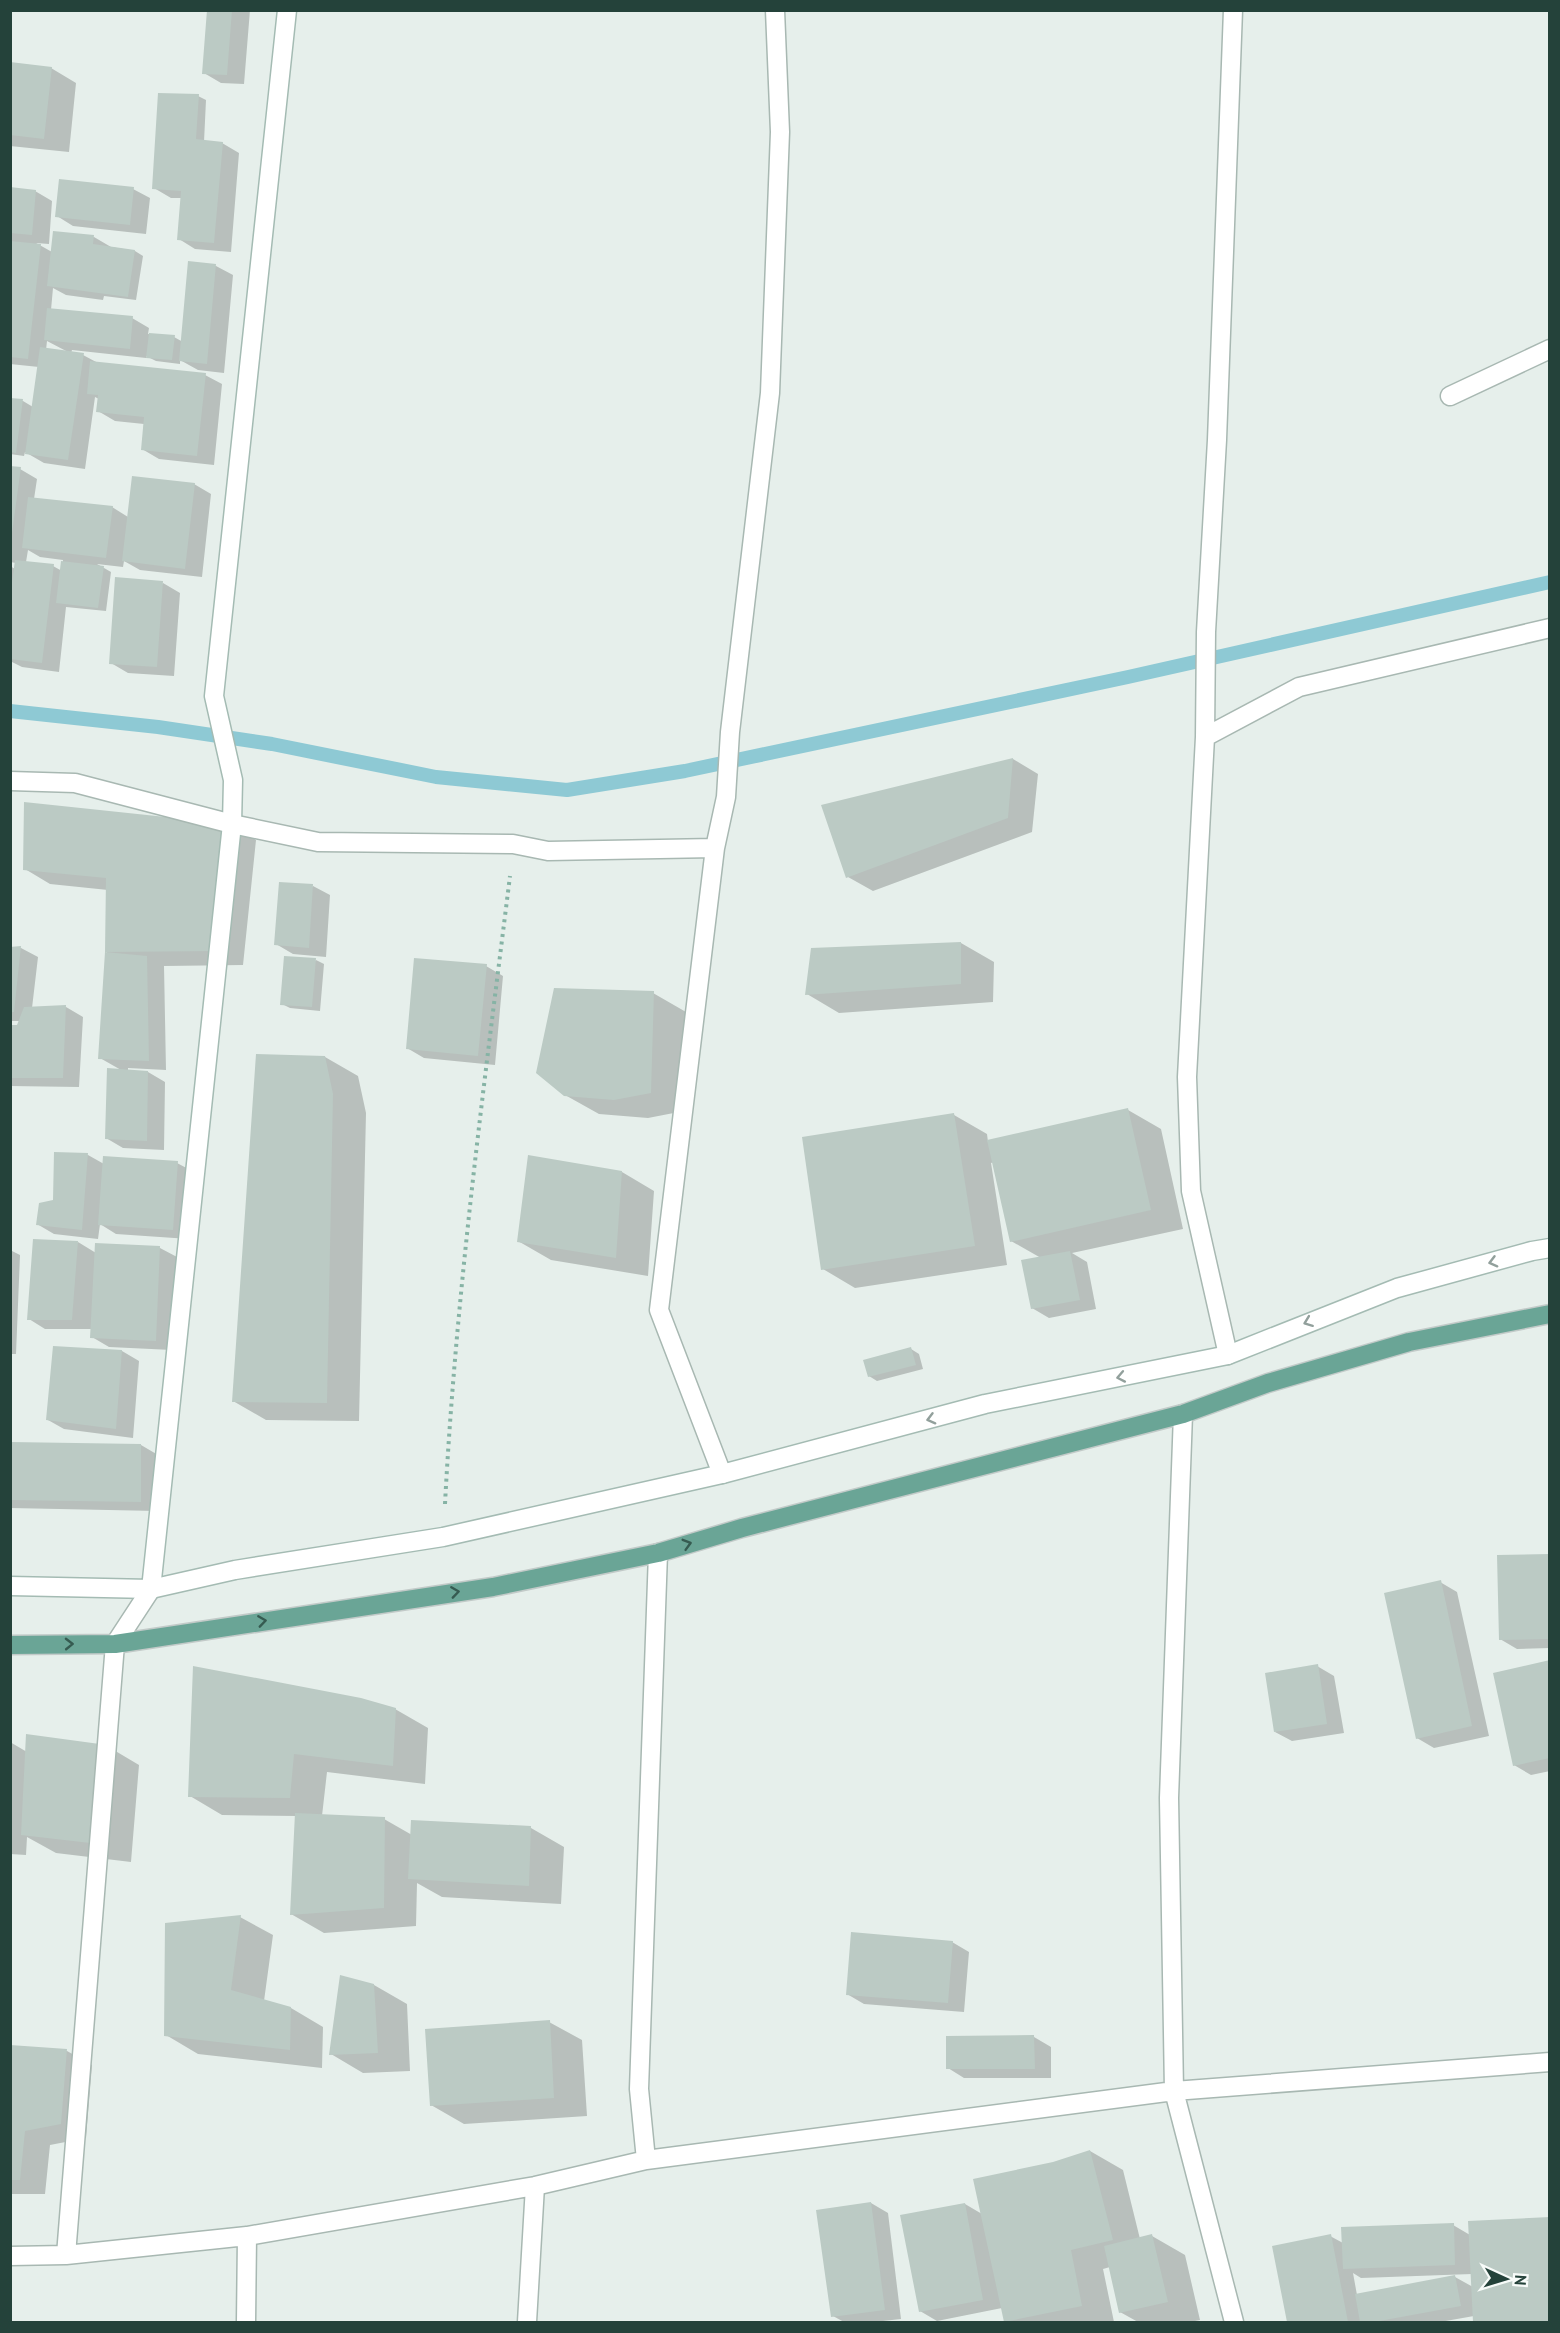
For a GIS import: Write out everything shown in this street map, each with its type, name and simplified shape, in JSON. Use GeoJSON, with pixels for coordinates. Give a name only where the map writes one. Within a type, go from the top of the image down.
{"type":"FeatureCollection","features":[{"type":"Feature","properties":{"kind":"main road"},"geometry":{"type":"LineString","coordinates":[[10,1645],[115,1644],[493,1587],[658,1553],[742,1528],[1183,1414],[1268,1383],[1409,1342],[1550,1314]]}},
{"type":"Feature","properties":{"kind":"street"},"geometry":{"type":"LineString","coordinates":[[66,2256],[115,1644],[151,1589],[231,824],[233,780],[214,696],[287,10]]}},
{"type":"Feature","properties":{"kind":"street"},"geometry":{"type":"LineString","coordinates":[[722,1474],[659,1310],[715,848],[726,797],[730,732],[770,393],[780,132],[775,10]]}},
{"type":"Feature","properties":{"kind":"street"},"geometry":{"type":"LineString","coordinates":[[1228,1355],[1191,1191],[1187,1077],[1205,737],[1206,632],[1218,440],[1233,10]]}},
{"type":"Feature","properties":{"kind":"street"},"geometry":{"type":"LineString","coordinates":[[1450,396],[1550,349]]}},
{"type":"Feature","properties":{"kind":"street"},"geometry":{"type":"LineString","coordinates":[[1205,737],[1299,687],[1550,628]]}},
{"type":"Feature","properties":{"kind":"street"},"geometry":{"type":"LineString","coordinates":[[10,781],[75,783],[231,824],[318,842],[513,843],[548,851],[715,848]]}},
{"type":"Feature","properties":{"kind":"street"},"geometry":{"type":"LineString","coordinates":[[10,1586],[151,1589],[235,1570],[443,1537],[722,1474],[985,1404],[1228,1355],[1397,1288],[1550,1248]]}},
{"type":"Feature","properties":{"kind":"street"},"geometry":{"type":"LineString","coordinates":[[1183,1414],[1169,1798],[1174,2091],[1234,2322]]}},
{"type":"Feature","properties":{"kind":"street"},"geometry":{"type":"LineString","coordinates":[[646,2160],[639,2089],[658,1553]]}},
{"type":"Feature","properties":{"kind":"street"},"geometry":{"type":"LineString","coordinates":[[10,2256],[66,2256],[247,2236],[535,2186],[646,2160],[1174,2091],[1550,2062]]}},
{"type":"Feature","properties":{"kind":"street"},"geometry":{"type":"LineString","coordinates":[[528,2322],[535,2186]]}},
{"type":"Feature","properties":{"kind":"street"},"geometry":{"type":"LineString","coordinates":[[246,2322],[247,2236]]}},
{"type":"Feature","properties":{"kind":"path"},"geometry":{"type":"LineString","coordinates":[[443,1537],[452,1376],[472,1182],[513,843]]}},
{"type":"Feature","properties":{"kind":"building"},"geometry":{"type":"Polygon","coordinates":[[[207,10],[232,10],[227,75],[202,74],[207,10]]]}},
{"type":"Feature","properties":{"kind":"building"},"geometry":{"type":"Polygon","coordinates":[[[10,62],[52,67],[44,139],[10,135],[10,62]]]}},
{"type":"Feature","properties":{"kind":"building"},"geometry":{"type":"Polygon","coordinates":[[[158,93],[199,94],[196,139],[223,142],[214,243],[177,240],[181,191],[152,189],[158,93]]]}},
{"type":"Feature","properties":{"kind":"building"},"geometry":{"type":"Polygon","coordinates":[[[59,179],[134,187],[130,225],[55,217],[59,179]]]}},
{"type":"Feature","properties":{"kind":"building"},"geometry":{"type":"Polygon","coordinates":[[[10,187],[36,190],[32,235],[10,233],[10,187]]]}},
{"type":"Feature","properties":{"kind":"building"},"geometry":{"type":"Polygon","coordinates":[[[53,231],[94,235],[93,244],[135,250],[128,297],[47,286],[53,231]]]}},
{"type":"Feature","properties":{"kind":"building"},"geometry":{"type":"Polygon","coordinates":[[[10,241],[41,244],[28,359],[10,357],[10,241]]]}},
{"type":"Feature","properties":{"kind":"building"},"geometry":{"type":"Polygon","coordinates":[[[188,261],[216,264],[207,364],[179,361],[188,261]]]}},
{"type":"Feature","properties":{"kind":"building"},"geometry":{"type":"Polygon","coordinates":[[[47,308],[133,316],[130,349],[44,340],[47,308]]]}},
{"type":"Feature","properties":{"kind":"building"},"geometry":{"type":"Polygon","coordinates":[[[149,333],[175,335],[172,360],[146,358],[149,333]]]}},
{"type":"Feature","properties":{"kind":"building"},"geometry":{"type":"Polygon","coordinates":[[[40,347],[84,353],[68,460],[25,454],[40,347]]]}},
{"type":"Feature","properties":{"kind":"building"},"geometry":{"type":"Polygon","coordinates":[[[90,361],[206,373],[197,456],[141,450],[144,417],[96,412],[98,395],[87,394],[90,361]]]}},
{"type":"Feature","properties":{"kind":"building"},"geometry":{"type":"Polygon","coordinates":[[[10,398],[23,399],[16,453],[10,452],[10,398]]]}},
{"type":"Feature","properties":{"kind":"building"},"geometry":{"type":"Polygon","coordinates":[[[10,466],[21,467],[12,533],[10,533],[10,466]]]}},
{"type":"Feature","properties":{"kind":"building"},"geometry":{"type":"Polygon","coordinates":[[[132,476],[195,483],[185,569],[122,561],[132,476]]]}},
{"type":"Feature","properties":{"kind":"building"},"geometry":{"type":"Polygon","coordinates":[[[28,497],[113,506],[106,558],[22,548],[28,497]]]}},
{"type":"Feature","properties":{"kind":"building"},"geometry":{"type":"Polygon","coordinates":[[[15,560],[54,564],[42,663],[10,659],[10,597],[15,560]]]}},
{"type":"Feature","properties":{"kind":"building"},"geometry":{"type":"Polygon","coordinates":[[[61,561],[104,566],[98,608],[56,603],[61,561]]]}},
{"type":"Feature","properties":{"kind":"building"},"geometry":{"type":"Polygon","coordinates":[[[115,577],[163,581],[157,667],[109,664],[115,577]]]}},
{"type":"Feature","properties":{"kind":"building"},"geometry":{"type":"Polygon","coordinates":[[[1013,758],[1008,818],[846,878],[821,805],[1013,758]]]}},
{"type":"Feature","properties":{"kind":"building"},"geometry":{"type":"Polygon","coordinates":[[[24,802],[232,824],[218,951],[105,952],[106,878],[23,870],[24,802]]]}},
{"type":"Feature","properties":{"kind":"building"},"geometry":{"type":"Polygon","coordinates":[[[279,882],[313,884],[309,948],[274,945],[279,882]]]}},
{"type":"Feature","properties":{"kind":"building"},"geometry":{"type":"Polygon","coordinates":[[[961,942],[961,984],[805,995],[811,948],[961,942]]]}},
{"type":"Feature","properties":{"kind":"building"},"geometry":{"type":"Polygon","coordinates":[[[21,946],[14,1012],[10,1012],[10,947],[21,946]]]}},
{"type":"Feature","properties":{"kind":"building"},"geometry":{"type":"Polygon","coordinates":[[[105,952],[147,956],[149,1061],[98,1059],[105,952]]]}},
{"type":"Feature","properties":{"kind":"building"},"geometry":{"type":"Polygon","coordinates":[[[284,956],[316,958],[312,1007],[280,1005],[284,956]]]}},
{"type":"Feature","properties":{"kind":"building"},"geometry":{"type":"Polygon","coordinates":[[[414,958],[487,964],[478,1056],[406,1049],[414,958]]]}},
{"type":"Feature","properties":{"kind":"building"},"geometry":{"type":"Polygon","coordinates":[[[554,988],[654,991],[651,1093],[614,1100],[564,1096],[536,1073],[554,988]]]}},
{"type":"Feature","properties":{"kind":"building"},"geometry":{"type":"Polygon","coordinates":[[[66,1005],[63,1078],[10,1078],[10,1025],[17,1025],[24,1007],[66,1005]]]}},
{"type":"Feature","properties":{"kind":"building"},"geometry":{"type":"Polygon","coordinates":[[[256,1054],[325,1056],[333,1094],[327,1403],[232,1402],[256,1054]]]}},
{"type":"Feature","properties":{"kind":"building"},"geometry":{"type":"Polygon","coordinates":[[[107,1068],[148,1071],[147,1141],[105,1139],[107,1068]]]}},
{"type":"Feature","properties":{"kind":"building"},"geometry":{"type":"Polygon","coordinates":[[[1128,1108],[1151,1210],[1010,1242],[987,1140],[1128,1108]]]}},
{"type":"Feature","properties":{"kind":"building"},"geometry":{"type":"Polygon","coordinates":[[[954,1113],[975,1246],[821,1270],[802,1137],[954,1113]]]}},
{"type":"Feature","properties":{"kind":"building"},"geometry":{"type":"Polygon","coordinates":[[[54,1152],[88,1153],[82,1230],[36,1225],[39,1203],[53,1200],[54,1152]]]}},
{"type":"Feature","properties":{"kind":"building"},"geometry":{"type":"Polygon","coordinates":[[[528,1155],[622,1171],[616,1258],[517,1242],[528,1155]]]}},
{"type":"Feature","properties":{"kind":"building"},"geometry":{"type":"Polygon","coordinates":[[[103,1156],[178,1161],[173,1230],[98,1225],[103,1156]]]}},
{"type":"Feature","properties":{"kind":"building"},"geometry":{"type":"Polygon","coordinates":[[[33,1239],[78,1241],[72,1320],[27,1320],[33,1239]]]}},
{"type":"Feature","properties":{"kind":"building"},"geometry":{"type":"Polygon","coordinates":[[[95,1243],[160,1246],[156,1341],[90,1338],[95,1243]]]}},
{"type":"Feature","properties":{"kind":"building"},"geometry":{"type":"Polygon","coordinates":[[[1070,1251],[1080,1300],[1031,1309],[1021,1260],[1070,1251]]]}},
{"type":"Feature","properties":{"kind":"building"},"geometry":{"type":"Polygon","coordinates":[[[53,1346],[122,1350],[116,1429],[46,1420],[53,1346]]]}},
{"type":"Feature","properties":{"kind":"building"},"geometry":{"type":"Polygon","coordinates":[[[911,1347],[916,1365],[868,1377],[863,1360],[911,1347]]]}},
{"type":"Feature","properties":{"kind":"building"},"geometry":{"type":"Polygon","coordinates":[[[10,1442],[141,1444],[141,1502],[10,1500],[10,1442]]]}},
{"type":"Feature","properties":{"kind":"building"},"geometry":{"type":"Polygon","coordinates":[[[1550,1554],[1550,1639],[1499,1640],[1497,1555],[1550,1554]]]}},
{"type":"Feature","properties":{"kind":"building"},"geometry":{"type":"Polygon","coordinates":[[[1441,1580],[1472,1726],[1416,1739],[1384,1593],[1441,1580]]]}},
{"type":"Feature","properties":{"kind":"building"},"geometry":{"type":"Polygon","coordinates":[[[1550,1660],[1550,1758],[1513,1766],[1493,1673],[1550,1660]]]}},
{"type":"Feature","properties":{"kind":"building"},"geometry":{"type":"Polygon","coordinates":[[[1318,1664],[1327,1724],[1274,1732],[1265,1673],[1318,1664]]]}},
{"type":"Feature","properties":{"kind":"building"},"geometry":{"type":"Polygon","coordinates":[[[193,1666],[361,1698],[396,1708],[393,1766],[294,1754],[290,1798],[188,1797],[193,1666]]]}},
{"type":"Feature","properties":{"kind":"building"},"geometry":{"type":"Polygon","coordinates":[[[26,1734],[107,1745],[99,1844],[21,1835],[26,1734]]]}},
{"type":"Feature","properties":{"kind":"building"},"geometry":{"type":"Polygon","coordinates":[[[295,1813],[385,1817],[384,1908],[290,1915],[295,1813]]]}},
{"type":"Feature","properties":{"kind":"building"},"geometry":{"type":"Polygon","coordinates":[[[411,1820],[531,1826],[529,1886],[408,1879],[411,1820]]]}},
{"type":"Feature","properties":{"kind":"building"},"geometry":{"type":"Polygon","coordinates":[[[241,1915],[231,1990],[291,2007],[290,2050],[164,2036],[165,1923],[241,1915]]]}},
{"type":"Feature","properties":{"kind":"building"},"geometry":{"type":"Polygon","coordinates":[[[851,1932],[953,1941],[948,2003],[846,1995],[851,1932]]]}},
{"type":"Feature","properties":{"kind":"building"},"geometry":{"type":"Polygon","coordinates":[[[340,1975],[374,1984],[378,2053],[329,2055],[340,1975]]]}},
{"type":"Feature","properties":{"kind":"building"},"geometry":{"type":"Polygon","coordinates":[[[550,2020],[554,2098],[430,2106],[425,2029],[550,2020]]]}},
{"type":"Feature","properties":{"kind":"building"},"geometry":{"type":"Polygon","coordinates":[[[1034,2035],[1035,2069],[946,2069],[946,2036],[1034,2035]]]}},
{"type":"Feature","properties":{"kind":"building"},"geometry":{"type":"Polygon","coordinates":[[[10,2045],[67,2049],[61,2124],[25,2131],[20,2180],[10,2180],[10,2045]]]}},
{"type":"Feature","properties":{"kind":"building"},"geometry":{"type":"Polygon","coordinates":[[[1090,2150],[1113,2240],[1071,2250],[1082,2306],[1004,2322],[973,2179],[1053,2162],[1090,2150]]]}},
{"type":"Feature","properties":{"kind":"building"},"geometry":{"type":"Polygon","coordinates":[[[871,2202],[885,2310],[831,2317],[816,2210],[871,2202]]]}},
{"type":"Feature","properties":{"kind":"building"},"geometry":{"type":"Polygon","coordinates":[[[965,2203],[983,2300],[919,2312],[900,2215],[965,2203]]]}},
{"type":"Feature","properties":{"kind":"building"},"geometry":{"type":"Polygon","coordinates":[[[1550,2217],[1550,2322],[1473,2322],[1468,2221],[1550,2217]]]}},
{"type":"Feature","properties":{"kind":"building"},"geometry":{"type":"Polygon","coordinates":[[[1454,2223],[1455,2265],[1343,2269],[1341,2227],[1454,2223]]]}},
{"type":"Feature","properties":{"kind":"building"},"geometry":{"type":"Polygon","coordinates":[[[1152,2234],[1168,2302],[1119,2313],[1104,2246],[1152,2234]]]}},
{"type":"Feature","properties":{"kind":"building"},"geometry":{"type":"Polygon","coordinates":[[[1331,2234],[1348,2322],[1287,2322],[1272,2246],[1331,2234]]]}},
{"type":"Feature","properties":{"kind":"building"},"geometry":{"type":"Polygon","coordinates":[[[1455,2275],[1461,2306],[1374,2322],[1360,2322],[1355,2294],[1455,2275]]]}},
{"type":"Feature","properties":{"kind":"waterway"},"geometry":{"type":"LineString","coordinates":[[10,711],[158,727],[272,744],[436,777],[567,790],[685,771],[1128,677],[1550,582]]}}]}
